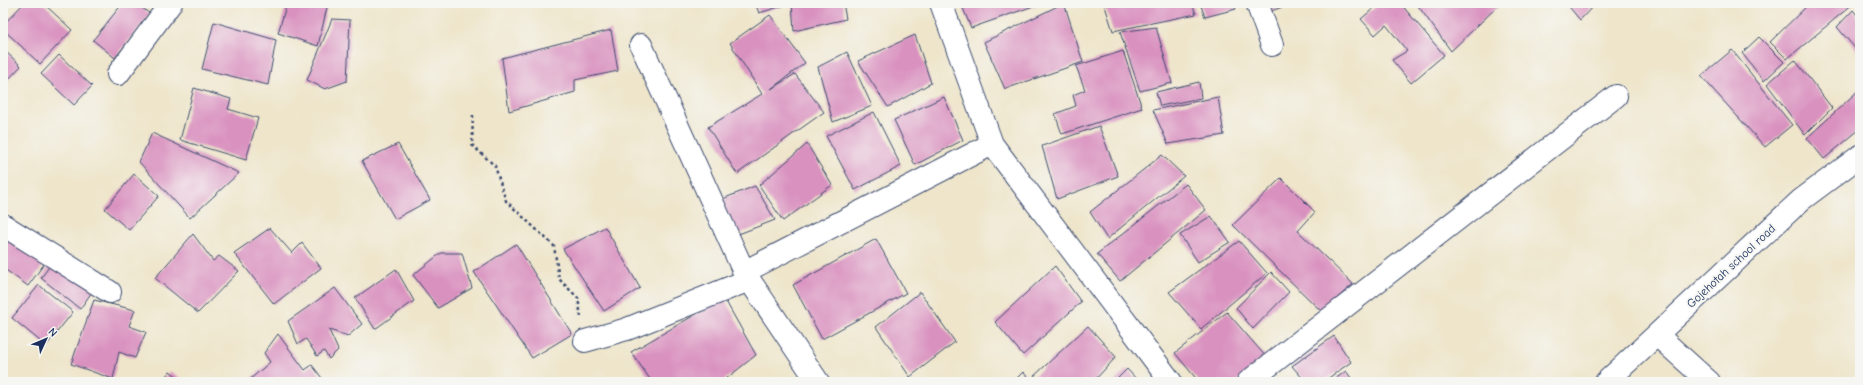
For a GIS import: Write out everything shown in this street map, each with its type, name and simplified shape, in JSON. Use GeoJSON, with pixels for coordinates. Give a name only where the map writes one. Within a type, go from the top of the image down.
{"type":"FeatureCollection","features":[{"type":"Feature","properties":{"kind":"street"},"geometry":{"type":"LineString","coordinates":[[118,74],[171,3]]}},
{"type":"Feature","properties":{"kind":"street"},"geometry":{"type":"LineString","coordinates":[[941,3],[992,144],[1171,382]]}},
{"type":"Feature","properties":{"kind":"street"},"geometry":{"type":"LineString","coordinates":[[1256,3],[1272,45]]}},
{"type":"Feature","properties":{"kind":"street"},"geometry":{"type":"LineString","coordinates":[[641,45],[747,276],[818,382]]}},
{"type":"Feature","properties":{"kind":"street"},"geometry":{"type":"LineString","coordinates":[[1248,382],[1616,96]]}},
{"type":"Feature","properties":{"kind":"street"},"geometry":{"type":"LineString","coordinates":[[585,341],[627,329],[747,276],[992,144]]}},
{"type":"Feature","properties":{"kind":"street","name":"Gojehotah school road"},"geometry":{"type":"LineString","coordinates":[[1606,382],[1800,200],[1858,163]]}},
{"type":"Feature","properties":{"kind":"street"},"geometry":{"type":"LineString","coordinates":[[3,225],[110,292]]}},
{"type":"Feature","properties":{"kind":"street"},"geometry":{"type":"LineString","coordinates":[[1657,335],[1709,382]]}},
{"type":"Feature","properties":{"kind":"path"},"geometry":{"type":"LineString","coordinates":[[473,115],[472,145],[495,166],[506,202],[554,246],[559,279],[578,298],[585,341]]}},
{"type":"Feature","properties":{"kind":"building"},"geometry":{"type":"Polygon","coordinates":[[[24,3],[43,3],[72,30],[40,64],[3,29],[3,25],[24,3]]]}},
{"type":"Feature","properties":{"kind":"building"},"geometry":{"type":"Polygon","coordinates":[[[123,3],[136,3],[150,14],[115,58],[93,40],[123,3]]]}},
{"type":"Feature","properties":{"kind":"building"},"geometry":{"type":"Polygon","coordinates":[[[276,3],[328,3],[318,46],[278,33],[286,6],[276,3]]]}},
{"type":"Feature","properties":{"kind":"building"},"geometry":{"type":"Polygon","coordinates":[[[755,3],[786,3],[786,5],[759,13],[755,3]]]}},
{"type":"Feature","properties":{"kind":"building"},"geometry":{"type":"Polygon","coordinates":[[[792,3],[843,3],[846,19],[794,31],[792,3]]]}},
{"type":"Feature","properties":{"kind":"building"},"geometry":{"type":"Polygon","coordinates":[[[961,3],[1042,3],[971,28],[961,3]]]}},
{"type":"Feature","properties":{"kind":"building"},"geometry":{"type":"Polygon","coordinates":[[[1064,3],[1083,62],[1005,89],[984,42],[1064,3]]]}},
{"type":"Feature","properties":{"kind":"building"},"geometry":{"type":"Polygon","coordinates":[[[1104,3],[1192,3],[1196,14],[1113,31],[1104,3]]]}},
{"type":"Feature","properties":{"kind":"building"},"geometry":{"type":"Polygon","coordinates":[[[1200,3],[1233,3],[1236,9],[1205,17],[1200,3]]]}},
{"type":"Feature","properties":{"kind":"building"},"geometry":{"type":"Polygon","coordinates":[[[1268,3],[1294,3],[1271,11],[1268,3]]]}},
{"type":"Feature","properties":{"kind":"building"},"geometry":{"type":"Polygon","coordinates":[[[1380,3],[1400,3],[1444,55],[1411,83],[1392,60],[1407,51],[1386,25],[1375,35],[1361,19],[1380,3]]]}},
{"type":"Feature","properties":{"kind":"building"},"geometry":{"type":"Polygon","coordinates":[[[1416,3],[1501,3],[1451,51],[1416,3]]]}},
{"type":"Feature","properties":{"kind":"building"},"geometry":{"type":"Polygon","coordinates":[[[1566,3],[1596,3],[1580,20],[1566,3]]]}},
{"type":"Feature","properties":{"kind":"building"},"geometry":{"type":"Polygon","coordinates":[[[1810,3],[1854,3],[1787,59],[1770,42],[1810,3]]]}},
{"type":"Feature","properties":{"kind":"building"},"geometry":{"type":"Polygon","coordinates":[[[1853,10],[1860,19],[1860,54],[1837,27],[1853,10]]]}},
{"type":"Feature","properties":{"kind":"building"},"geometry":{"type":"Polygon","coordinates":[[[770,15],[805,63],[771,89],[795,74],[824,112],[737,174],[708,127],[762,94],[730,43],[770,15]]]}},
{"type":"Feature","properties":{"kind":"building"},"geometry":{"type":"Polygon","coordinates":[[[332,19],[350,20],[347,81],[325,89],[307,80],[332,19]]]}},
{"type":"Feature","properties":{"kind":"building"},"geometry":{"type":"Polygon","coordinates":[[[214,22],[276,40],[268,85],[202,69],[214,22]]]}},
{"type":"Feature","properties":{"kind":"building"},"geometry":{"type":"Polygon","coordinates":[[[1156,27],[1172,83],[1140,91],[1120,32],[1156,27]]]}},
{"type":"Feature","properties":{"kind":"building"},"geometry":{"type":"Polygon","coordinates":[[[611,30],[618,71],[575,80],[575,92],[509,111],[502,58],[611,30]]]}},
{"type":"Feature","properties":{"kind":"building"},"geometry":{"type":"Polygon","coordinates":[[[915,35],[931,83],[888,107],[858,61],[915,35]]]}},
{"type":"Feature","properties":{"kind":"building"},"geometry":{"type":"Polygon","coordinates":[[[1759,37],[1784,62],[1764,81],[1742,53],[1759,37]]]}},
{"type":"Feature","properties":{"kind":"building"},"geometry":{"type":"Polygon","coordinates":[[[3,49],[21,66],[3,85],[3,49]]]}},
{"type":"Feature","properties":{"kind":"building"},"geometry":{"type":"Polygon","coordinates":[[[1732,50],[1792,125],[1765,147],[1701,76],[1732,50]]]}},
{"type":"Feature","properties":{"kind":"building"},"geometry":{"type":"Polygon","coordinates":[[[1123,51],[1142,108],[1062,134],[1055,114],[1076,106],[1073,95],[1085,90],[1076,66],[1123,51]]]}},
{"type":"Feature","properties":{"kind":"building"},"geometry":{"type":"Polygon","coordinates":[[[847,52],[872,106],[833,122],[818,67],[847,52]]]}},
{"type":"Feature","properties":{"kind":"building"},"geometry":{"type":"Polygon","coordinates":[[[59,55],[92,86],[74,105],[41,74],[59,55]]]}},
{"type":"Feature","properties":{"kind":"building"},"geometry":{"type":"Polygon","coordinates":[[[1795,60],[1832,108],[1805,135],[1767,84],[1795,60]]]}},
{"type":"Feature","properties":{"kind":"building"},"geometry":{"type":"Polygon","coordinates":[[[1199,82],[1201,98],[1160,106],[1156,92],[1199,82]]]}},
{"type":"Feature","properties":{"kind":"building"},"geometry":{"type":"Polygon","coordinates":[[[194,88],[231,99],[228,109],[258,118],[246,160],[180,140],[194,88]]]}},
{"type":"Feature","properties":{"kind":"building"},"geometry":{"type":"Polygon","coordinates":[[[1860,89],[1860,129],[1824,159],[1807,138],[1860,89]]]}},
{"type":"Feature","properties":{"kind":"building"},"geometry":{"type":"Polygon","coordinates":[[[944,97],[963,140],[915,165],[894,120],[944,97]]]}},
{"type":"Feature","properties":{"kind":"building"},"geometry":{"type":"Polygon","coordinates":[[[1218,97],[1224,135],[1168,144],[1153,110],[1218,97]]]}},
{"type":"Feature","properties":{"kind":"building"},"geometry":{"type":"Polygon","coordinates":[[[874,112],[901,166],[855,190],[826,136],[874,112]]]}},
{"type":"Feature","properties":{"kind":"building"},"geometry":{"type":"Polygon","coordinates":[[[1099,126],[1118,176],[1057,199],[1042,146],[1099,126]]]}},
{"type":"Feature","properties":{"kind":"building"},"geometry":{"type":"Polygon","coordinates":[[[152,133],[239,173],[190,218],[139,162],[152,133]]]}},
{"type":"Feature","properties":{"kind":"building"},"geometry":{"type":"Polygon","coordinates":[[[398,144],[430,200],[395,219],[362,161],[398,144]]]}},
{"type":"Feature","properties":{"kind":"building"},"geometry":{"type":"Polygon","coordinates":[[[807,144],[832,185],[783,221],[759,185],[807,144]]]}},
{"type":"Feature","properties":{"kind":"building"},"geometry":{"type":"Polygon","coordinates":[[[1162,155],[1184,176],[1107,239],[1090,212],[1162,155]]]}},
{"type":"Feature","properties":{"kind":"building"},"geometry":{"type":"Polygon","coordinates":[[[134,174],[159,196],[129,230],[105,209],[134,174]]]}},
{"type":"Feature","properties":{"kind":"building"},"geometry":{"type":"Polygon","coordinates":[[[1281,178],[1315,212],[1298,231],[1353,284],[1322,312],[1233,225],[1281,178]]]}},
{"type":"Feature","properties":{"kind":"building"},"geometry":{"type":"Polygon","coordinates":[[[1186,184],[1206,210],[1120,281],[1097,254],[1186,184]]]}},
{"type":"Feature","properties":{"kind":"building"},"geometry":{"type":"Polygon","coordinates":[[[755,186],[775,220],[736,235],[720,200],[755,186]]]}},
{"type":"Feature","properties":{"kind":"building"},"geometry":{"type":"Polygon","coordinates":[[[1211,216],[1230,242],[1198,262],[1180,235],[1211,216]]]}},
{"type":"Feature","properties":{"kind":"building"},"geometry":{"type":"Polygon","coordinates":[[[3,227],[47,260],[28,286],[3,268],[3,227]]]}},
{"type":"Feature","properties":{"kind":"building"},"geometry":{"type":"Polygon","coordinates":[[[605,227],[640,288],[604,311],[563,249],[605,227]]]}},
{"type":"Feature","properties":{"kind":"building"},"geometry":{"type":"Polygon","coordinates":[[[270,228],[292,253],[302,243],[321,268],[274,304],[234,253],[270,228]]]}},
{"type":"Feature","properties":{"kind":"building"},"geometry":{"type":"Polygon","coordinates":[[[193,234],[213,261],[219,256],[239,271],[198,313],[155,278],[193,234]]]}},
{"type":"Feature","properties":{"kind":"building"},"geometry":{"type":"Polygon","coordinates":[[[876,239],[906,293],[822,339],[793,285],[876,239]]]}},
{"type":"Feature","properties":{"kind":"building"},"geometry":{"type":"Polygon","coordinates":[[[1239,241],[1267,273],[1201,329],[1169,292],[1239,241]]]}},
{"type":"Feature","properties":{"kind":"building"},"geometry":{"type":"Polygon","coordinates":[[[516,244],[572,334],[532,358],[474,272],[516,244]]]}},
{"type":"Feature","properties":{"kind":"building"},"geometry":{"type":"Polygon","coordinates":[[[441,253],[462,253],[472,288],[438,308],[413,275],[441,253]]]}},
{"type":"Feature","properties":{"kind":"building"},"geometry":{"type":"Polygon","coordinates":[[[54,260],[94,289],[80,309],[41,278],[54,260]]]}},
{"type":"Feature","properties":{"kind":"building"},"geometry":{"type":"Polygon","coordinates":[[[1055,266],[1081,302],[1023,355],[995,322],[1055,266]]]}},
{"type":"Feature","properties":{"kind":"building"},"geometry":{"type":"Polygon","coordinates":[[[396,269],[414,301],[375,329],[355,298],[396,269]]]}},
{"type":"Feature","properties":{"kind":"building"},"geometry":{"type":"Polygon","coordinates":[[[1271,272],[1289,292],[1253,329],[1236,308],[1271,272]]]}},
{"type":"Feature","properties":{"kind":"building"},"geometry":{"type":"Polygon","coordinates":[[[39,285],[73,312],[46,346],[12,318],[39,285]]]}},
{"type":"Feature","properties":{"kind":"building"},"geometry":{"type":"Polygon","coordinates":[[[335,288],[362,324],[348,336],[329,330],[338,350],[329,359],[324,351],[317,356],[306,339],[298,344],[288,321],[335,288]]]}},
{"type":"Feature","properties":{"kind":"building"},"geometry":{"type":"Polygon","coordinates":[[[920,292],[955,342],[910,377],[876,327],[920,292]]]}},
{"type":"Feature","properties":{"kind":"building"},"geometry":{"type":"Polygon","coordinates":[[[724,298],[756,355],[722,382],[652,382],[631,352],[724,298]]]}},
{"type":"Feature","properties":{"kind":"building"},"geometry":{"type":"Polygon","coordinates":[[[94,300],[135,310],[129,326],[146,332],[135,358],[119,352],[113,379],[71,364],[94,300]]]}},
{"type":"Feature","properties":{"kind":"building"},"geometry":{"type":"Polygon","coordinates":[[[1227,312],[1267,358],[1236,382],[1199,382],[1175,353],[1227,312]]]}},
{"type":"Feature","properties":{"kind":"building"},"geometry":{"type":"Polygon","coordinates":[[[1088,326],[1116,357],[1093,382],[1037,382],[1032,378],[1088,326]]]}},
{"type":"Feature","properties":{"kind":"building"},"geometry":{"type":"Polygon","coordinates":[[[278,334],[305,370],[312,365],[325,382],[247,382],[270,362],[264,353],[278,334]]]}},
{"type":"Feature","properties":{"kind":"building"},"geometry":{"type":"Polygon","coordinates":[[[1334,336],[1351,362],[1323,382],[1306,382],[1292,366],[1334,336]]]}},
{"type":"Feature","properties":{"kind":"building"},"geometry":{"type":"Polygon","coordinates":[[[1127,369],[1139,382],[1114,382],[1127,369]]]}},
{"type":"Feature","properties":{"kind":"building"},"geometry":{"type":"Polygon","coordinates":[[[170,371],[184,382],[161,382],[170,371]]]}},
{"type":"Feature","properties":{"kind":"building"},"geometry":{"type":"Polygon","coordinates":[[[1346,371],[1354,382],[1331,382],[1346,371]]]}},
{"type":"Feature","properties":{"kind":"building"},"geometry":{"type":"Polygon","coordinates":[[[1023,372],[1032,382],[1013,382],[1023,372]]]}}]}
